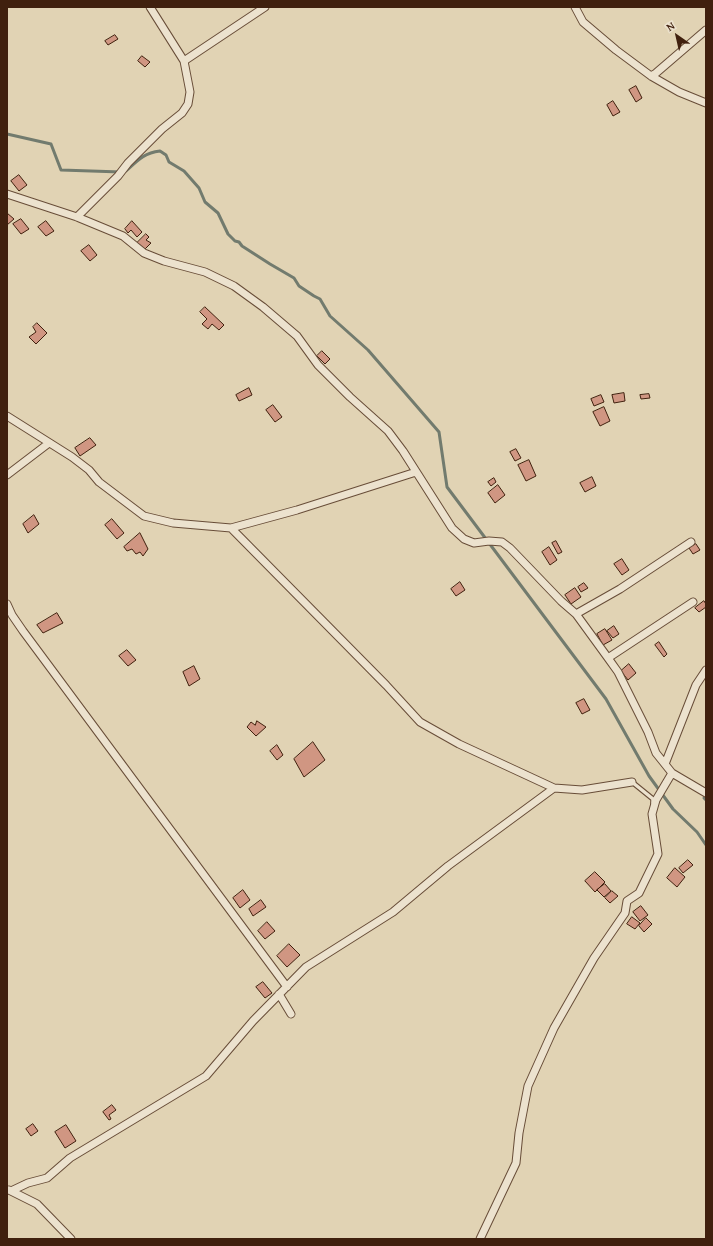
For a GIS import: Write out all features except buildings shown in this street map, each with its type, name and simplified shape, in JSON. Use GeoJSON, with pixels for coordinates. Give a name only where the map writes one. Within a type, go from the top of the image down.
{"type":"FeatureCollection","features":[{"type":"Feature","properties":{"kind":"street"},"geometry":{"type":"LineString","coordinates":[[77,217],[162,129],[182,113],[188,104],[190,92],[184,61],[150,7]]}},
{"type":"Feature","properties":{"kind":"street"},"geometry":{"type":"LineString","coordinates":[[184,61],[265,7]]}},
{"type":"Feature","properties":{"kind":"street"},"geometry":{"type":"LineString","coordinates":[[575,7],[583,22],[616,50],[651,76],[679,92],[706,103]]}},
{"type":"Feature","properties":{"kind":"street"},"geometry":{"type":"LineString","coordinates":[[651,76],[706,30]]}},
{"type":"Feature","properties":{"kind":"street"},"geometry":{"type":"LineString","coordinates":[[7,194],[77,217],[123,236],[144,253],[164,261],[205,272],[234,286],[263,307],[297,336],[318,365],[350,397],[388,431],[403,451],[452,528],[464,539],[474,543],[486,541],[502,542],[510,548],[561,601],[576,614],[618,672],[648,732],[656,753],[672,772],[706,792]]}},
{"type":"Feature","properties":{"kind":"street"},"geometry":{"type":"LineString","coordinates":[[7,416],[72,457],[89,470],[99,482],[144,516],[173,523],[231,528],[297,510],[416,472]]}},
{"type":"Feature","properties":{"kind":"street"},"geometry":{"type":"LineString","coordinates":[[7,475],[48,443]]}},
{"type":"Feature","properties":{"kind":"street"},"geometry":{"type":"LineString","coordinates":[[231,528],[386,685],[420,722],[459,744],[554,788],[582,790],[632,782]]}},
{"type":"Feature","properties":{"kind":"street"},"geometry":{"type":"LineString","coordinates":[[576,614],[620,588],[691,542]]}},
{"type":"Feature","properties":{"kind":"street"},"geometry":{"type":"LineString","coordinates":[[608,658],[693,602]]}},
{"type":"Feature","properties":{"kind":"street"},"geometry":{"type":"LineString","coordinates":[[7,604],[12,615],[23,631],[287,987]]}},
{"type":"Feature","properties":{"kind":"street"},"geometry":{"type":"LineString","coordinates":[[665,764],[696,686],[706,670]]}},
{"type":"Feature","properties":{"kind":"street"},"geometry":{"type":"LineString","coordinates":[[480,1239],[516,1163],[519,1132],[528,1086],[554,1028],[594,958],[625,913],[627,901],[639,893],[658,854],[652,814],[656,800],[672,772]]}},
{"type":"Feature","properties":{"kind":"street"},"geometry":{"type":"LineString","coordinates":[[9,1190],[46,1178],[70,1158],[206,1076],[253,1021],[306,968],[393,912],[448,866],[554,788]]}},
{"type":"Feature","properties":{"kind":"street"},"geometry":{"type":"LineString","coordinates":[[280,994],[291,1014]]}},
{"type":"Feature","properties":{"kind":"street"},"geometry":{"type":"LineString","coordinates":[[9,1190],[37,1204],[71,1239]]}},
{"type":"Feature","properties":{"kind":"lane"},"geometry":{"type":"LineString","coordinates":[[632,782],[653,799],[652,814]]}},
{"type":"Feature","properties":{"kind":"waterway"},"geometry":{"type":"LineString","coordinates":[[7,134],[51,144],[61,170],[121,172]]}},
{"type":"Feature","properties":{"kind":"waterway"},"geometry":{"type":"LineString","coordinates":[[126,171],[145,155],[160,151],[166,155],[169,162],[184,171],[199,188],[205,202],[218,213],[228,234],[242,246],[294,278],[299,286],[320,299],[330,316],[368,350],[439,432],[447,487],[606,699],[649,776],[673,809],[697,832],[706,845]]}}]}
